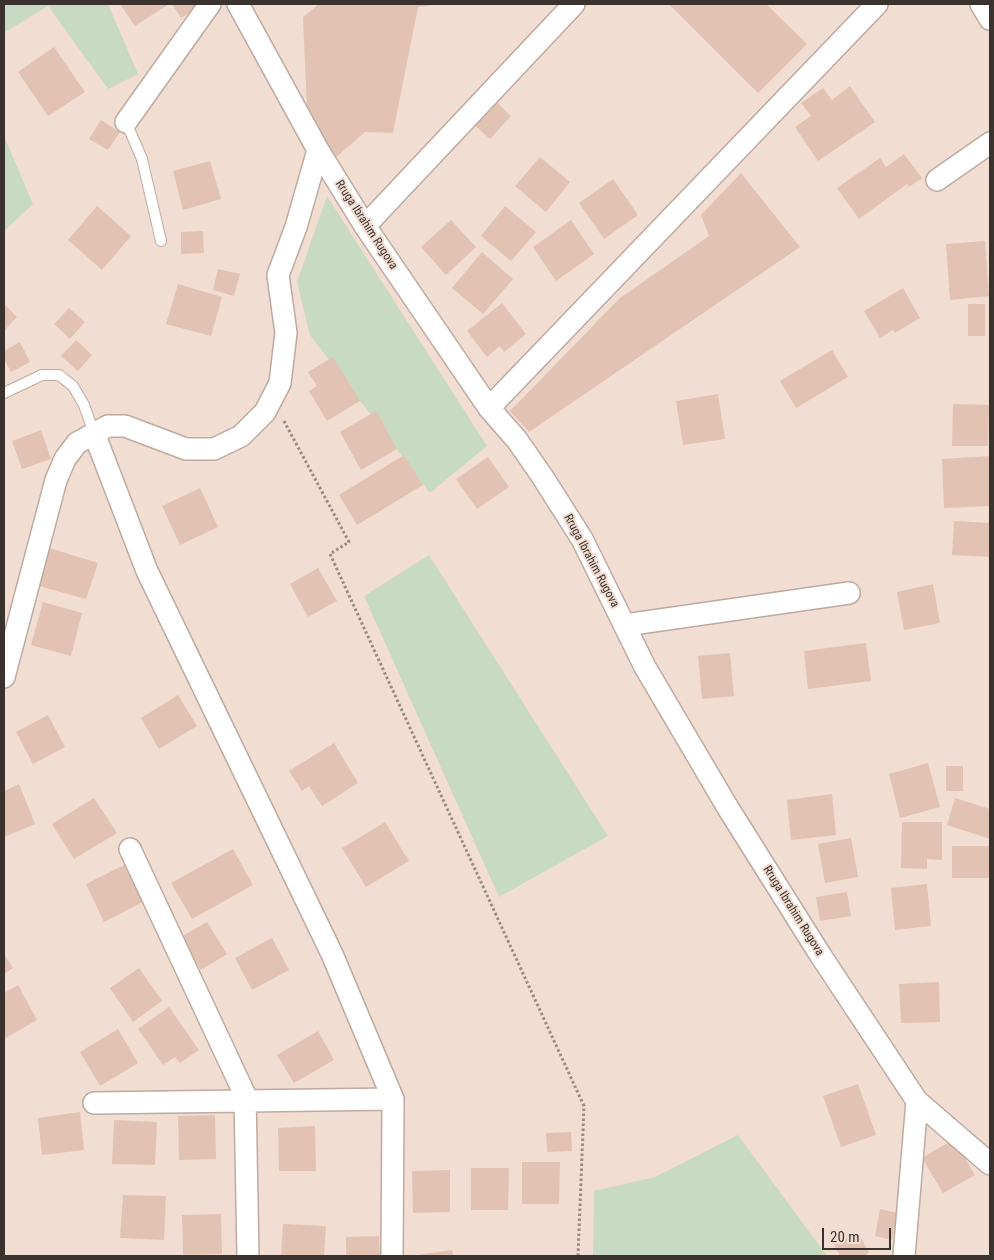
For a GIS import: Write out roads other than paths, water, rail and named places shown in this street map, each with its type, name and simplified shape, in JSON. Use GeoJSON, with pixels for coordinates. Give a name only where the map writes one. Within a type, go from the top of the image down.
{"type":"FeatureCollection","features":[{"type":"Feature","properties":{"kind":"street"},"geometry":{"type":"LineString","coordinates":[[126,122],[210,4]]}},
{"type":"Feature","properties":{"kind":"street","name":"Rruga Ibrahim Rugova"},"geometry":{"type":"LineString","coordinates":[[238,4],[318,150],[365,226],[489,408],[517,440],[537,468],[582,539],[645,667],[728,808],[821,956],[916,1100],[990,1164]]}},
{"type":"Feature","properties":{"kind":"street"},"geometry":{"type":"LineString","coordinates":[[365,226],[574,4]]}},
{"type":"Feature","properties":{"kind":"street"},"geometry":{"type":"LineString","coordinates":[[489,408],[877,4]]}},
{"type":"Feature","properties":{"kind":"street"},"geometry":{"type":"LineString","coordinates":[[981,4],[990,18]]}},
{"type":"Feature","properties":{"kind":"street"},"geometry":{"type":"LineString","coordinates":[[937,180],[990,143]]}},
{"type":"Feature","properties":{"kind":"street"},"geometry":{"type":"LineString","coordinates":[[4,677],[56,480],[65,460],[77,443],[108,426],[125,426],[186,450],[214,449],[241,436],[266,412],[280,383],[286,333],[278,275],[296,227],[318,150]]}},
{"type":"Feature","properties":{"kind":"street"},"geometry":{"type":"LineString","coordinates":[[94,433],[147,570],[332,954],[394,1099],[392,1256]]}},
{"type":"Feature","properties":{"kind":"street"},"geometry":{"type":"LineString","coordinates":[[625,625],[849,593]]}},
{"type":"Feature","properties":{"kind":"street"},"geometry":{"type":"LineString","coordinates":[[130,849],[245,1095],[248,1256]]}},
{"type":"Feature","properties":{"kind":"street"},"geometry":{"type":"LineString","coordinates":[[94,1103],[394,1099]]}},
{"type":"Feature","properties":{"kind":"street"},"geometry":{"type":"LineString","coordinates":[[904,1256],[916,1100]]}},
{"type":"Feature","properties":{"kind":"lane"},"geometry":{"type":"LineString","coordinates":[[126,122],[142,159],[161,240]]}},
{"type":"Feature","properties":{"kind":"lane"},"geometry":{"type":"LineString","coordinates":[[4,393],[42,375],[59,375],[72,386],[84,405],[94,433]]}}]}
